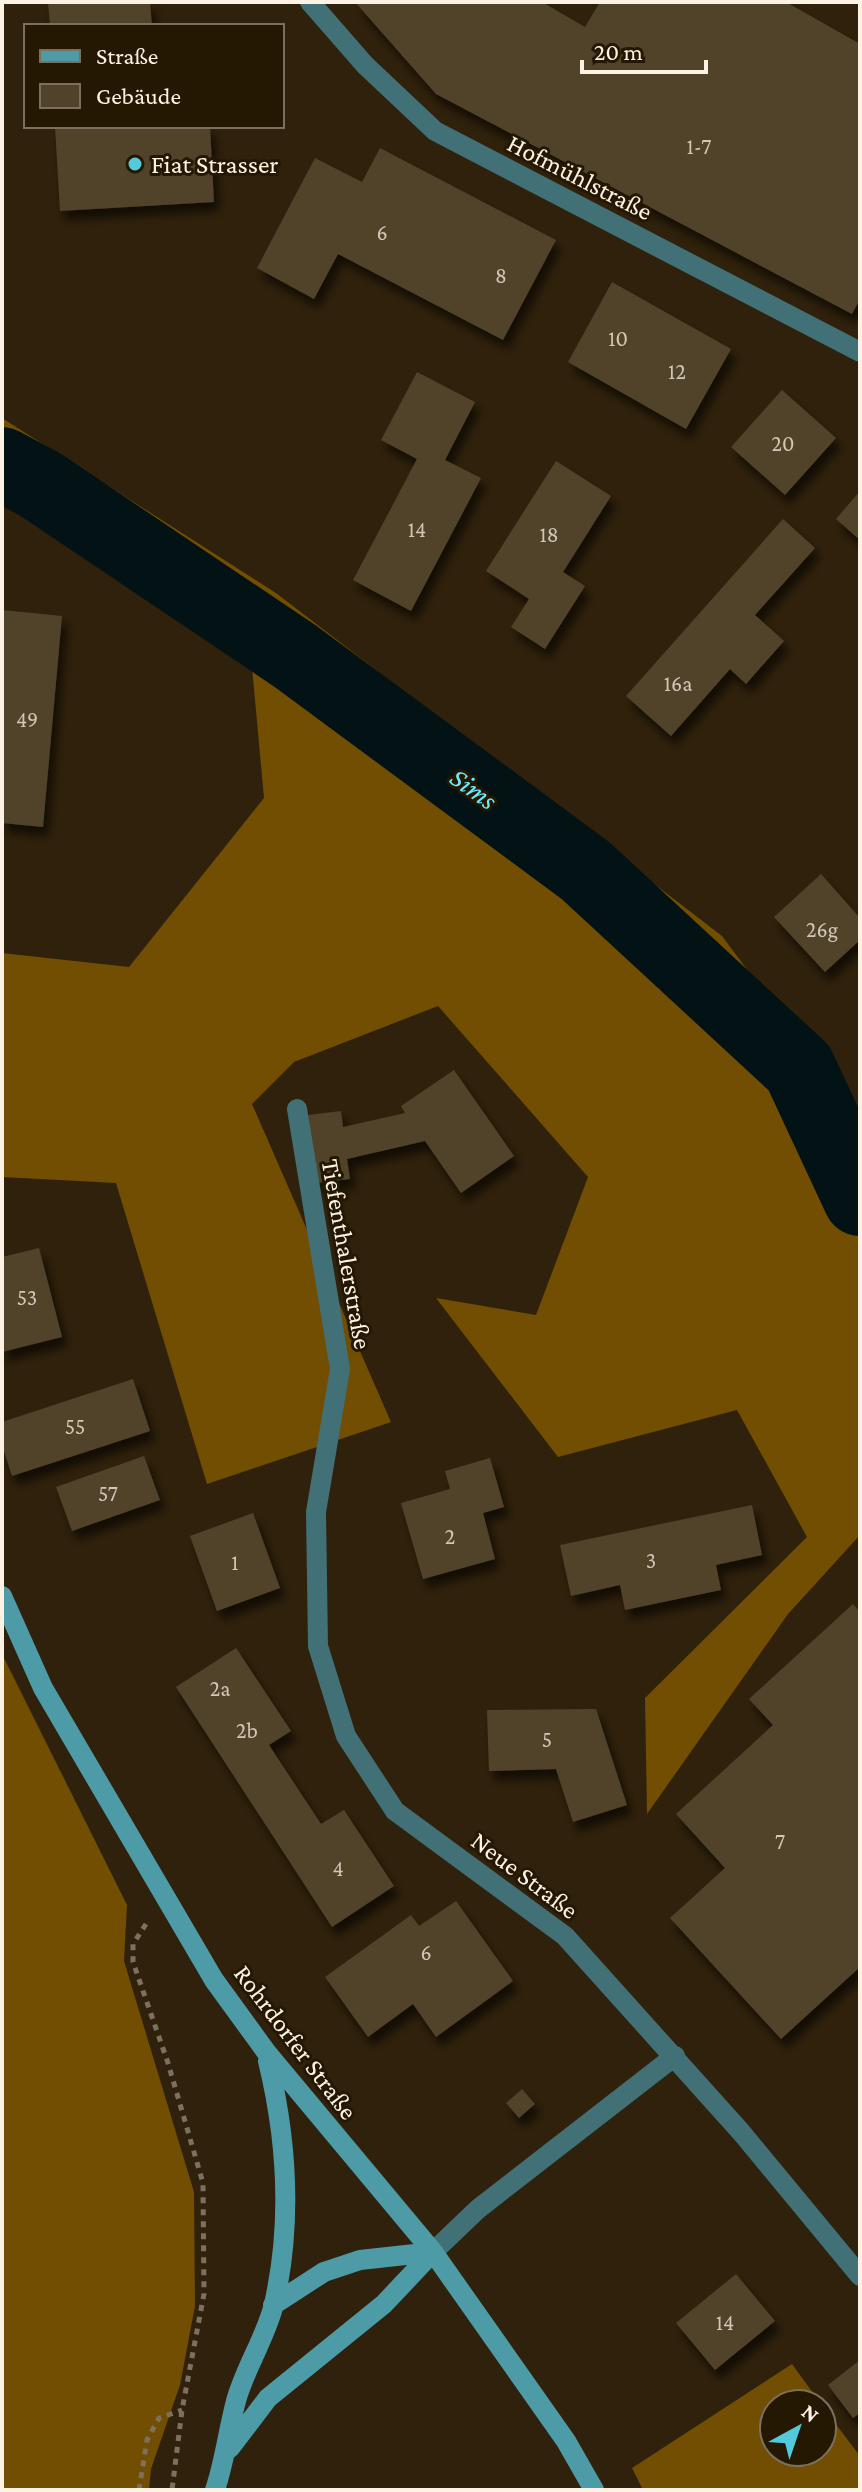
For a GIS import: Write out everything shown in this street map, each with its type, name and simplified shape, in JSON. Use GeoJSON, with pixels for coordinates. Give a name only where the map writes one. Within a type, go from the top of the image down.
{"type":"FeatureCollection","features":[{"type":"Feature","properties":{"kind":"main road","name":"Rohrdorfer Straße"},"geometry":{"type":"LineString","coordinates":[[2,1596],[43,1688],[214,1980],[267,2053],[433,2252],[558,2429],[594,2490]]}},
{"type":"Feature","properties":{"kind":"main road"},"geometry":{"type":"LineString","coordinates":[[215,2490],[227,2452],[236,2403],[273,2305],[285,2220],[279,2104],[267,2053]]}},
{"type":"Feature","properties":{"kind":"main road"},"geometry":{"type":"LineString","coordinates":[[273,2305],[336,2268],[360,2260],[433,2252]]}},
{"type":"Feature","properties":{"kind":"main road"},"geometry":{"type":"LineString","coordinates":[[227,2452],[268,2398],[384,2304],[433,2252]]}},
{"type":"Feature","properties":{"kind":"street","name":"Hofmühlstraße"},"geometry":{"type":"LineString","coordinates":[[310,2],[365,65],[435,131],[860,352]]}},
{"type":"Feature","properties":{"kind":"street","name":"Tiefenthalerstraße"},"geometry":{"type":"LineString","coordinates":[[297,1109],[340,1369],[316,1527],[318,1646],[346,1736]]}},
{"type":"Feature","properties":{"kind":"street","name":"Neue Straße"},"geometry":{"type":"LineString","coordinates":[[346,1736],[395,1811],[565,1936],[675,2056],[860,2276]]}},
{"type":"Feature","properties":{"kind":"street"},"geometry":{"type":"LineString","coordinates":[[433,2252],[478,2209],[675,2056]]}},
{"type":"Feature","properties":{"kind":"path"},"geometry":{"type":"LineString","coordinates":[[165,1897],[133,1944],[133,1962],[203,2183],[204,2294],[182,2410],[172,2490]]}},
{"type":"Feature","properties":{"kind":"path"},"geometry":{"type":"LineString","coordinates":[[139,2490],[147,2440],[159,2418],[182,2410]]}},
{"type":"Feature","properties":{"kind":"shaded area"},"geometry":{"type":"Polygon","coordinates":[[[2,418],[276,593],[722,936],[860,1121],[860,1535],[788,1614],[647,1814],[645,1698],[807,1537],[737,1410],[558,1457],[436,1298],[536,1315],[588,1177],[438,1006],[294,1062],[252,1104],[391,1422],[207,1484],[116,1183],[2,1177],[2,953],[129,967],[264,798],[252,667],[2,494],[2,418]]]}},
{"type":"Feature","properties":{"kind":"shaded area"},"geometry":{"type":"Polygon","coordinates":[[[2,1654],[127,1905],[124,1961],[194,2192],[195,2306],[180,2385],[151,2469],[149,2490],[2,2490],[2,1654]]]}},
{"type":"Feature","properties":{"kind":"shaded area"},"geometry":{"type":"Polygon","coordinates":[[[792,2364],[809,2388],[758,2388],[758,2468],[838,2468],[838,2427],[860,2456],[860,2490],[643,2490],[632,2468],[792,2364]]]}},
{"type":"Feature","properties":{"kind":"building"},"geometry":{"type":"Polygon","coordinates":[[[48,2],[150,2],[152,24],[50,24],[48,2]]]}},
{"type":"Feature","properties":{"kind":"building"},"geometry":{"type":"Polygon","coordinates":[[[355,2],[542,2],[585,27],[600,2],[786,2],[860,44],[860,299],[852,314],[436,94],[355,2]]]}},
{"type":"Feature","properties":{"kind":"building","name":"Fiat Strasser"},"geometry":{"type":"Polygon","coordinates":[[[55,128],[210,128],[214,202],[60,211],[55,128]]]}},
{"type":"Feature","properties":{"kind":"building"},"geometry":{"type":"Polygon","coordinates":[[[380,148],[556,240],[503,340],[338,254],[314,299],[257,268],[315,158],[362,182],[380,148]]]}},
{"type":"Feature","properties":{"kind":"building"},"geometry":{"type":"Polygon","coordinates":[[[612,282],[731,349],[686,429],[568,362],[612,282]]]}},
{"type":"Feature","properties":{"kind":"building"},"geometry":{"type":"Polygon","coordinates":[[[417,372],[475,402],[445,460],[481,478],[411,611],[353,580],[417,459],[381,440],[417,372]]]}},
{"type":"Feature","properties":{"kind":"building"},"geometry":{"type":"Polygon","coordinates":[[[782,390],[836,438],[785,495],[731,447],[782,390]]]}},
{"type":"Feature","properties":{"kind":"building"},"geometry":{"type":"Polygon","coordinates":[[[556,461],[611,496],[563,572],[585,586],[545,649],[511,627],[529,599],[486,571],[556,461]]]}},
{"type":"Feature","properties":{"kind":"building"},"geometry":{"type":"Polygon","coordinates":[[[860,491],[860,540],[836,519],[860,491]]]}},
{"type":"Feature","properties":{"kind":"building"},"geometry":{"type":"Polygon","coordinates":[[[783,519],[815,548],[755,615],[784,641],[746,684],[730,669],[671,736],[626,696],[783,519]]]}},
{"type":"Feature","properties":{"kind":"building"},"geometry":{"type":"Polygon","coordinates":[[[2,610],[62,616],[43,827],[2,823],[2,610]]]}},
{"type":"Feature","properties":{"kind":"building"},"geometry":{"type":"Polygon","coordinates":[[[821,874],[860,918],[860,940],[825,972],[774,917],[821,874]]]}},
{"type":"Feature","properties":{"kind":"building"},"geometry":{"type":"Polygon","coordinates":[[[454,1070],[514,1156],[461,1193],[425,1141],[347,1159],[350,1179],[316,1183],[308,1115],[341,1111],[343,1127],[405,1113],[401,1106],[454,1070]]]}},
{"type":"Feature","properties":{"kind":"building"},"geometry":{"type":"Polygon","coordinates":[[[39,1248],[62,1337],[2,1352],[2,1257],[39,1248]]]}},
{"type":"Feature","properties":{"kind":"building"},"geometry":{"type":"Polygon","coordinates":[[[133,1379],[150,1431],[12,1476],[2,1445],[2,1422],[133,1379]]]}},
{"type":"Feature","properties":{"kind":"building"},"geometry":{"type":"Polygon","coordinates":[[[144,1456],[160,1500],[72,1531],[56,1487],[144,1456]]]}},
{"type":"Feature","properties":{"kind":"building"},"geometry":{"type":"Polygon","coordinates":[[[490,1458],[504,1507],[483,1513],[495,1559],[423,1579],[401,1503],[450,1489],[445,1471],[490,1458]]]}},
{"type":"Feature","properties":{"kind":"building"},"geometry":{"type":"Polygon","coordinates":[[[752,1505],[762,1555],[716,1565],[721,1590],[625,1610],[620,1585],[571,1596],[560,1545],[752,1505]]]}},
{"type":"Feature","properties":{"kind":"building"},"geometry":{"type":"Polygon","coordinates":[[[253,1513],[280,1588],[217,1611],[190,1536],[253,1513]]]}},
{"type":"Feature","properties":{"kind":"building"},"geometry":{"type":"Polygon","coordinates":[[[853,1604],[860,1612],[860,1967],[781,2039],[670,1918],[725,1868],[676,1814],[773,1725],[749,1699],[853,1604]]]}},
{"type":"Feature","properties":{"kind":"building"},"geometry":{"type":"Polygon","coordinates":[[[236,1648],[291,1731],[269,1745],[321,1824],[344,1810],[394,1886],[332,1927],[176,1687],[236,1648]]]}},
{"type":"Feature","properties":{"kind":"building"},"geometry":{"type":"Polygon","coordinates":[[[596,1709],[627,1805],[573,1822],[556,1769],[489,1771],[487,1710],[596,1709]]]}},
{"type":"Feature","properties":{"kind":"building"},"geometry":{"type":"Polygon","coordinates":[[[456,1901],[513,1981],[436,2037],[413,2004],[368,2037],[325,1977],[411,1915],[419,1926],[456,1901]]]}},
{"type":"Feature","properties":{"kind":"building"},"geometry":{"type":"Polygon","coordinates":[[[522,2089],[535,2104],[519,2118],[506,2103],[522,2089]]]}},
{"type":"Feature","properties":{"kind":"building"},"geometry":{"type":"Polygon","coordinates":[[[736,2274],[775,2321],[715,2370],[676,2323],[736,2274]]]}},
{"type":"Feature","properties":{"kind":"building"},"geometry":{"type":"Polygon","coordinates":[[[860,2360],[860,2413],[853,2418],[838,2398],[838,2388],[828,2385],[860,2360]]]}},
{"type":"Feature","properties":{"kind":"waterway","name":"Sims"},"geometry":{"type":"LineString","coordinates":[[2,464],[41,485],[295,656],[586,871],[799,1068],[860,1199]]}},
{"type":"Feature","properties":{"kind":"place","name":"Fiat Strasser"},"geometry":{"type":"Point","coordinates":[135,164]}}]}
